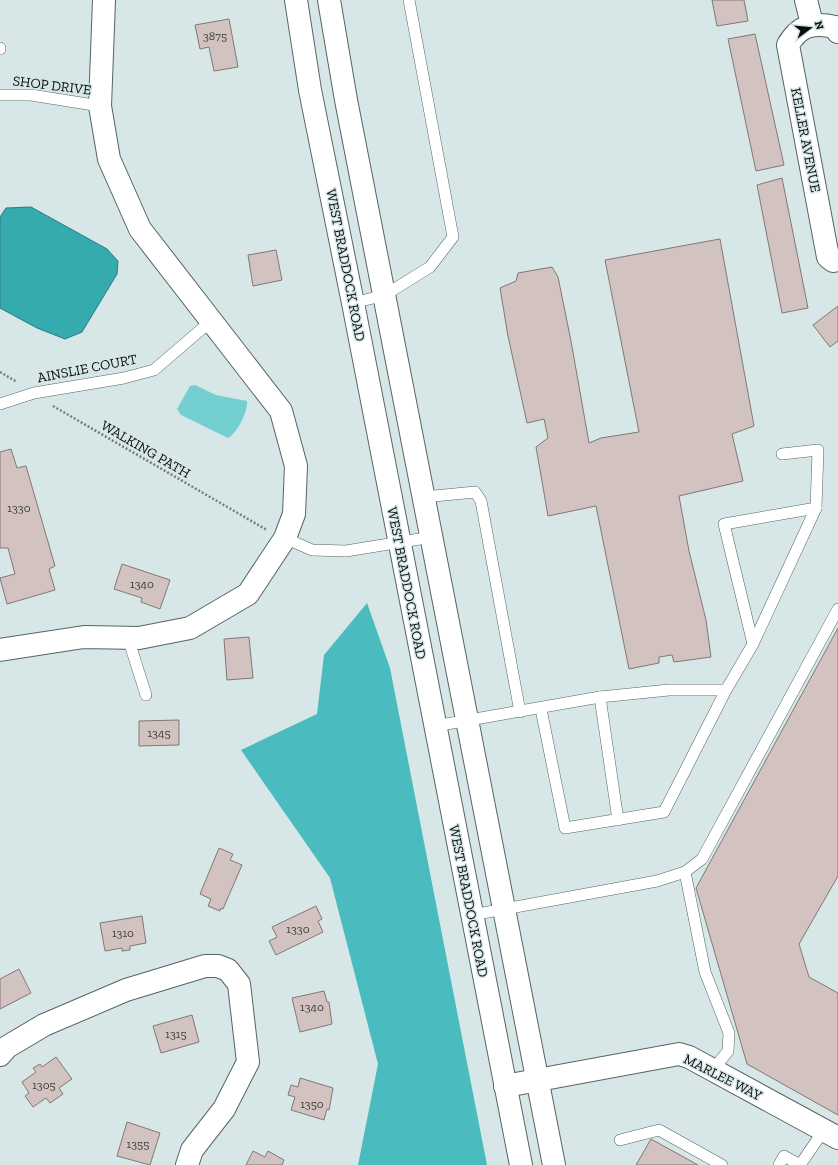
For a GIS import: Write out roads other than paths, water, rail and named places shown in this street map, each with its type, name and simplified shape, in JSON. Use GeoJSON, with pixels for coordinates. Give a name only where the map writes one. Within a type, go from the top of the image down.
{"type":"FeatureCollection","features":[{"type":"Feature","properties":{"kind":"main road"},"geometry":{"type":"LineString","coordinates":[[0,650],[84,637],[139,638],[190,628],[248,594],[285,538],[294,514],[296,466],[281,411],[140,229],[108,159],[100,106],[104,0]]}},
{"type":"Feature","properties":{"kind":"main road","name":"WEST BRADDOCK ROAD"},"geometry":{"type":"LineString","coordinates":[[296,0],[310,90],[354,303],[399,542],[521,1165]]}},
{"type":"Feature","properties":{"kind":"main road"},"geometry":{"type":"LineString","coordinates":[[329,0],[346,100],[537,1080],[556,1164]]}},
{"type":"Feature","properties":{"kind":"main road"},"geometry":{"type":"LineString","coordinates":[[806,0],[812,24],[823,24],[835,27],[838,32]]}},
{"type":"Feature","properties":{"kind":"main road","name":"KELLER AVENUE"},"geometry":{"type":"LineString","coordinates":[[812,24],[794,34],[788,45],[828,257],[833,261],[838,260]]}},
{"type":"Feature","properties":{"kind":"main road"},"geometry":{"type":"LineString","coordinates":[[0,1055],[7,1046],[44,1025],[126,990],[205,966],[218,966],[228,970],[239,984],[248,1062],[224,1109],[192,1150],[187,1165]]}},
{"type":"Feature","properties":{"kind":"main road","name":"MARLEE WAY"},"geometry":{"type":"LineString","coordinates":[[505,1086],[680,1054],[689,1057],[831,1134]]}},
{"type":"Feature","properties":{"kind":"lane"},"geometry":{"type":"LineString","coordinates":[[354,303],[385,295],[430,267],[453,237],[409,0]]}},
{"type":"Feature","properties":{"kind":"lane","name":"SHOP DRIVE"},"geometry":{"type":"LineString","coordinates":[[0,95],[31,95],[100,106]]}},
{"type":"Feature","properties":{"kind":"lane","name":"AINSLIE COURT"},"geometry":{"type":"LineString","coordinates":[[0,404],[34,393],[124,378],[154,370],[211,321]]}},
{"type":"Feature","properties":{"kind":"lane"},"geometry":{"type":"LineString","coordinates":[[540,709],[565,828],[664,812],[726,690],[753,644],[816,508],[818,450],[782,454]]}},
{"type":"Feature","properties":{"kind":"lane"},"geometry":{"type":"LineString","coordinates":[[424,497],[475,492],[481,501],[520,712]]}},
{"type":"Feature","properties":{"kind":"lane"},"geometry":{"type":"LineString","coordinates":[[753,644],[724,524],[816,508]]}},
{"type":"Feature","properties":{"kind":"lane"},"geometry":{"type":"LineString","coordinates":[[285,538],[312,550],[346,551],[432,538]]}},
{"type":"Feature","properties":{"kind":"lane"},"geometry":{"type":"LineString","coordinates":[[472,915],[657,881],[685,872],[702,859],[838,609]]}},
{"type":"Feature","properties":{"kind":"lane"},"geometry":{"type":"LineString","coordinates":[[128,638],[146,695]]}},
{"type":"Feature","properties":{"kind":"lane"},"geometry":{"type":"LineString","coordinates":[[435,726],[540,709],[600,697],[669,690],[726,690]]}},
{"type":"Feature","properties":{"kind":"lane"},"geometry":{"type":"LineString","coordinates":[[600,697],[618,820]]}},
{"type":"Feature","properties":{"kind":"lane"},"geometry":{"type":"LineString","coordinates":[[685,872],[705,972],[729,1033],[728,1051],[713,1070]]}},
{"type":"Feature","properties":{"kind":"lane"},"geometry":{"type":"LineString","coordinates":[[620,1140],[659,1130],[722,1165]]}},
{"type":"Feature","properties":{"kind":"lane"},"geometry":{"type":"LineString","coordinates":[[779,1165],[784,1156],[800,1165],[831,1134]]}}]}
